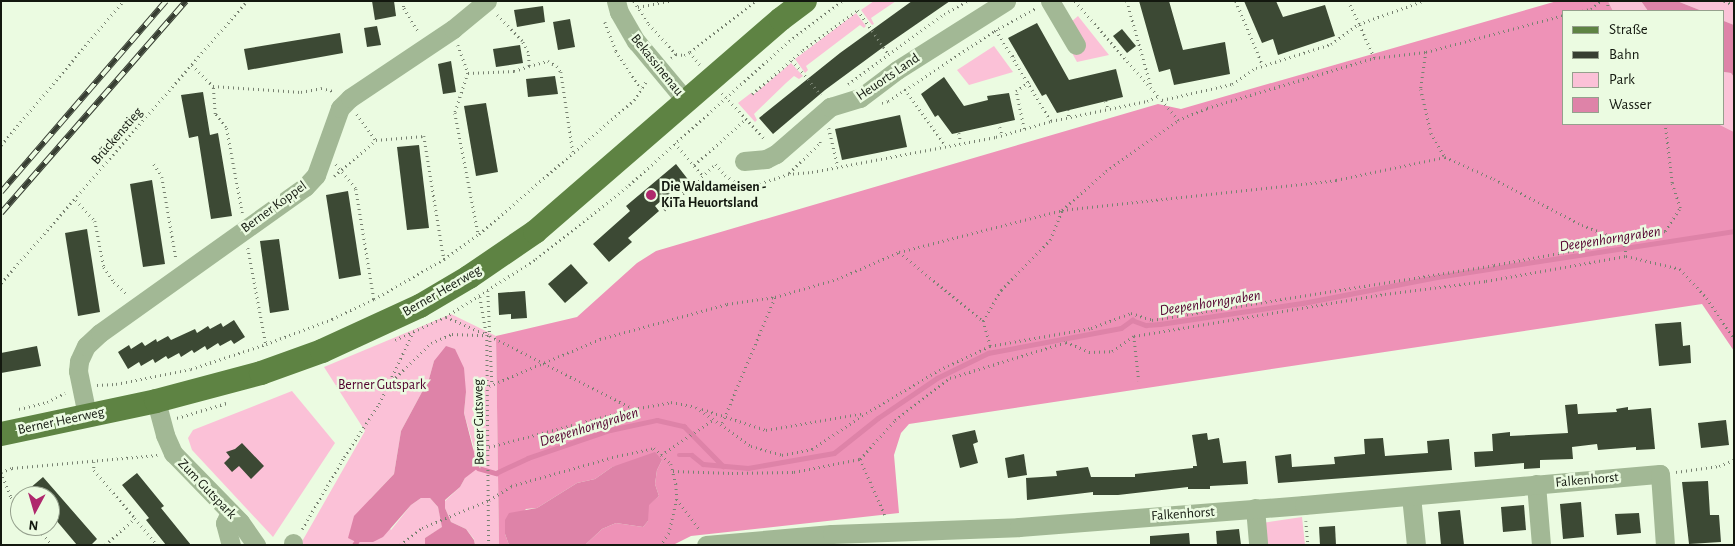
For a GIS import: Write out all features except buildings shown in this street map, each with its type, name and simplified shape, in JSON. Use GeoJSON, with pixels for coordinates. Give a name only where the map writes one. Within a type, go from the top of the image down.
{"type":"FeatureCollection","features":[{"type":"Feature","properties":{"kind":"main road","name":"Berner Heerweg"},"geometry":{"type":"LineString","coordinates":[[1,434],[156,402],[261,373],[314,354],[420,306],[477,272],[535,232],[781,19],[805,1]]}},
{"type":"Feature","properties":{"kind":"street","name":"Bekassinenau"},"geometry":{"type":"LineString","coordinates":[[616,1],[619,12],[636,41],[686,101]]}},
{"type":"Feature","properties":{"kind":"street","name":"Heuorts Land"},"geometry":{"type":"LineString","coordinates":[[744,161],[766,159],[776,154],[829,114],[860,98],[897,70],[1006,1]]}},
{"type":"Feature","properties":{"kind":"street"},"geometry":{"type":"LineString","coordinates":[[1044,4],[1076,45]]}},
{"type":"Feature","properties":{"kind":"street","name":"Berner Koppel"},"geometry":{"type":"LineString","coordinates":[[87,415],[78,371],[81,354],[100,333],[140,306],[244,228],[305,187],[316,175],[340,108],[350,98],[489,5]]}},
{"type":"Feature","properties":{"kind":"street","name":"Zum Gutspark"},"geometry":{"type":"LineString","coordinates":[[156,402],[165,435],[173,453],[230,512],[256,545]]}},
{"type":"Feature","properties":{"kind":"street"},"geometry":{"type":"LineString","coordinates":[[1660,474],[1666,545]]}},
{"type":"Feature","properties":{"kind":"street","name":"Falkenhorst"},"geometry":{"type":"LineString","coordinates":[[708,544],[892,531],[1019,527],[1304,505],[1660,474]]}},
{"type":"Feature","properties":{"kind":"street"},"geometry":{"type":"LineString","coordinates":[[1536,484],[1541,545]]}},
{"type":"Feature","properties":{"kind":"street"},"geometry":{"type":"LineString","coordinates":[[1411,496],[1416,545]]}},
{"type":"Feature","properties":{"kind":"street"},"geometry":{"type":"LineString","coordinates":[[1255,508],[1258,545]]}},
{"type":"Feature","properties":{"kind":"street"},"geometry":{"type":"LineString","coordinates":[[230,512],[225,523],[230,545]]}},
{"type":"Feature","properties":{"kind":"path"},"geometry":{"type":"LineString","coordinates":[[1,145],[123,1]]}},
{"type":"Feature","properties":{"kind":"path","name":"Brückenstieg"},"geometry":{"type":"LineString","coordinates":[[1,283],[248,1]]}},
{"type":"Feature","properties":{"kind":"path"},"geometry":{"type":"LineString","coordinates":[[403,1],[404,8],[423,38]]}},
{"type":"Feature","properties":{"kind":"path"},"geometry":{"type":"LineString","coordinates":[[634,1],[648,24],[676,54],[684,55],[755,1]]}},
{"type":"Feature","properties":{"kind":"path"},"geometry":{"type":"LineString","coordinates":[[638,7],[669,1]]}},
{"type":"Feature","properties":{"kind":"path"},"geometry":{"type":"LineString","coordinates":[[684,134],[789,41],[842,1]]}},
{"type":"Feature","properties":{"kind":"path"},"geometry":{"type":"LineString","coordinates":[[1074,1],[1178,120]]}},
{"type":"Feature","properties":{"kind":"path"},"geometry":{"type":"LineString","coordinates":[[1127,1],[1152,88]]}},
{"type":"Feature","properties":{"kind":"path"},"geometry":{"type":"LineString","coordinates":[[1236,1],[1264,66]]}},
{"type":"Feature","properties":{"kind":"path"},"geometry":{"type":"LineString","coordinates":[[1348,1],[1374,58]]}},
{"type":"Feature","properties":{"kind":"path"},"geometry":{"type":"LineString","coordinates":[[1162,100],[1232,84],[1264,66],[1331,44],[1359,24],[1422,1]]}},
{"type":"Feature","properties":{"kind":"path"},"geometry":{"type":"LineString","coordinates":[[1586,10],[1591,9],[1601,1]]}},
{"type":"Feature","properties":{"kind":"path"},"geometry":{"type":"LineString","coordinates":[[1724,1],[1734,5]]}},
{"type":"Feature","properties":{"kind":"path"},"geometry":{"type":"LineString","coordinates":[[1044,4],[995,30],[1013,56],[1051,121]]}},
{"type":"Feature","properties":{"kind":"path"},"geometry":{"type":"LineString","coordinates":[[489,5],[522,41],[528,52],[529,66]]}},
{"type":"Feature","properties":{"kind":"path"},"geometry":{"type":"LineString","coordinates":[[752,94],[792,60],[858,10],[890,56],[897,70]]}},
{"type":"Feature","properties":{"kind":"path"},"geometry":{"type":"LineString","coordinates":[[983,322],[1001,290],[1050,240],[1062,210],[1106,171],[1178,120],[1207,108],[1374,58],[1426,52],[1562,16]]}},
{"type":"Feature","properties":{"kind":"path"},"geometry":{"type":"LineString","coordinates":[[604,21],[616,52],[641,89]]}},
{"type":"Feature","properties":{"kind":"path"},"geometry":{"type":"LineString","coordinates":[[455,36],[468,73],[455,113],[478,234]]}},
{"type":"Feature","properties":{"kind":"path"},"geometry":{"type":"LineString","coordinates":[[1426,52],[1420,89],[1431,133],[1445,157],[1494,179],[1582,225],[1625,241]]}},
{"type":"Feature","properties":{"kind":"path"},"geometry":{"type":"LineString","coordinates":[[670,58],[676,54]]}},
{"type":"Feature","properties":{"kind":"path"},"geometry":{"type":"LineString","coordinates":[[1013,56],[1017,54]]}},
{"type":"Feature","properties":{"kind":"path"},"geometry":{"type":"LineString","coordinates":[[792,60],[829,114],[838,167]]}},
{"type":"Feature","properties":{"kind":"path"},"geometry":{"type":"LineString","coordinates":[[468,73],[507,72],[548,61],[557,66],[561,72],[573,152]]}},
{"type":"Feature","properties":{"kind":"path"},"geometry":{"type":"LineString","coordinates":[[192,65],[213,86],[215,114],[226,128],[266,344]]}},
{"type":"Feature","properties":{"kind":"path"},"geometry":{"type":"LineString","coordinates":[[1024,129],[1016,91],[1032,80]]}},
{"type":"Feature","properties":{"kind":"path"},"geometry":{"type":"LineString","coordinates":[[91,386],[116,384],[190,369],[266,344],[332,319],[374,300],[444,259],[478,234],[634,100],[645,82]]}},
{"type":"Feature","properties":{"kind":"path"},"geometry":{"type":"LineString","coordinates":[[213,86],[301,92],[321,88],[336,92]]}},
{"type":"Feature","properties":{"kind":"path"},"geometry":{"type":"LineString","coordinates":[[905,89],[946,146]]}},
{"type":"Feature","properties":{"kind":"path"},"geometry":{"type":"LineString","coordinates":[[664,210],[716,164],[725,175],[744,186],[788,174],[838,167],[1002,135],[1051,121],[1147,102],[1158,96]]}},
{"type":"Feature","properties":{"kind":"path"},"geometry":{"type":"LineString","coordinates":[[726,98],[772,147]]}},
{"type":"Feature","properties":{"kind":"path"},"geometry":{"type":"LineString","coordinates":[[1106,101],[1108,109]]}},
{"type":"Feature","properties":{"kind":"path"},"geometry":{"type":"LineString","coordinates":[[921,111],[926,108]]}},
{"type":"Feature","properties":{"kind":"path"},"geometry":{"type":"LineString","coordinates":[[1068,110],[1069,117]]}},
{"type":"Feature","properties":{"kind":"path"},"geometry":{"type":"LineString","coordinates":[[354,111],[376,140],[424,136],[444,259]]}},
{"type":"Feature","properties":{"kind":"path"},"geometry":{"type":"LineString","coordinates":[[694,165],[746,119]]}},
{"type":"Feature","properties":{"kind":"path"},"geometry":{"type":"LineString","coordinates":[[696,407],[751,446],[782,454],[812,449],[866,413],[939,370],[990,346],[1091,328],[1131,313],[1152,320],[1494,265],[1625,241],[1665,231],[1680,208],[1672,183],[1665,125]]}},
{"type":"Feature","properties":{"kind":"path"},"geometry":{"type":"LineString","coordinates":[[1000,127],[1002,135]]}},
{"type":"Feature","properties":{"kind":"path"},"geometry":{"type":"LineString","coordinates":[[959,133],[961,143]]}},
{"type":"Feature","properties":{"kind":"path"},"geometry":{"type":"LineString","coordinates":[[674,143],[703,176]]}},
{"type":"Feature","properties":{"kind":"path"},"geometry":{"type":"LineString","coordinates":[[890,150],[892,156]]}},
{"type":"Feature","properties":{"kind":"path"},"geometry":{"type":"LineString","coordinates":[[860,157],[862,162]]}},
{"type":"Feature","properties":{"kind":"path"},"geometry":{"type":"LineString","coordinates":[[490,385],[600,339],[727,304],[775,297],[837,279],[899,252],[1062,210],[1336,180],[1445,157]]}},
{"type":"Feature","properties":{"kind":"path"},"geometry":{"type":"LineString","coordinates":[[332,161],[356,188],[374,300]]}},
{"type":"Feature","properties":{"kind":"path"},"geometry":{"type":"LineString","coordinates":[[154,164],[162,177],[180,276]]}},
{"type":"Feature","properties":{"kind":"path"},"geometry":{"type":"LineString","coordinates":[[76,199],[95,221],[104,267],[114,282],[140,306]]}},
{"type":"Feature","properties":{"kind":"path"},"geometry":{"type":"LineString","coordinates":[[1625,241],[1626,256]]}},
{"type":"Feature","properties":{"kind":"path"},"geometry":{"type":"LineString","coordinates":[[899,252],[983,322],[990,346]]}},
{"type":"Feature","properties":{"kind":"path"},"geometry":{"type":"LineString","coordinates":[[673,470],[732,473],[794,472],[860,459],[895,420],[950,378],[1066,342],[1089,352],[1112,351],[1134,336],[1385,294],[1486,281],[1626,256],[1680,269],[1707,298],[1734,339]]}},
{"type":"Feature","properties":{"kind":"path"},"geometry":{"type":"LineString","coordinates":[[488,291],[488,336]]}},
{"type":"Feature","properties":{"kind":"path"},"geometry":{"type":"LineString","coordinates":[[722,424],[775,297]]}},
{"type":"Feature","properties":{"kind":"path"},"geometry":{"type":"LineString","coordinates":[[481,300],[488,336]]}},
{"type":"Feature","properties":{"kind":"path"},"geometry":{"type":"LineString","coordinates":[[445,317],[544,362],[633,408]]}},
{"type":"Feature","properties":{"kind":"path"},"geometry":{"type":"LineString","coordinates":[[293,544],[391,382],[412,333]]}},
{"type":"Feature","properties":{"kind":"path"},"geometry":{"type":"LineString","coordinates":[[391,382],[431,343],[452,334],[488,336]]}},
{"type":"Feature","properties":{"kind":"path","name":"Berner Gutsweg"},"geometry":{"type":"LineString","coordinates":[[488,336],[490,385],[489,545]]}},
{"type":"Feature","properties":{"kind":"path"},"geometry":{"type":"LineString","coordinates":[[1134,336],[1139,381]]}},
{"type":"Feature","properties":{"kind":"path"},"geometry":{"type":"LineString","coordinates":[[10,411],[47,402],[72,389]]}},
{"type":"Feature","properties":{"kind":"path"},"geometry":{"type":"LineString","coordinates":[[489,447],[633,408],[671,402],[696,407],[766,430],[866,413]]}},
{"type":"Feature","properties":{"kind":"path"},"geometry":{"type":"LineString","coordinates":[[661,455],[714,419]]}},
{"type":"Feature","properties":{"kind":"path"},"geometry":{"type":"LineString","coordinates":[[400,545],[422,528],[453,517],[489,500],[511,486],[617,456],[654,448],[671,464],[676,484],[677,499],[670,533],[661,545]]}},
{"type":"Feature","properties":{"kind":"path"},"geometry":{"type":"LineString","coordinates":[[10,494],[1,472],[12,468],[94,462],[173,453]]}},
{"type":"Feature","properties":{"kind":"path"},"geometry":{"type":"LineString","coordinates":[[860,459],[892,531]]}},
{"type":"Feature","properties":{"kind":"path"},"geometry":{"type":"LineString","coordinates":[[1660,474],[1719,466],[1734,460]]}},
{"type":"Feature","properties":{"kind":"path"},"geometry":{"type":"LineString","coordinates":[[94,462],[94,470],[157,545]]}},
{"type":"Feature","properties":{"kind":"path"},"geometry":{"type":"LineString","coordinates":[[677,499],[708,544]]}},
{"type":"Feature","properties":{"kind":"path"},"geometry":{"type":"LineString","coordinates":[[1304,505],[1308,545]]}},
{"type":"Feature","properties":{"kind":"path"},"geometry":{"type":"LineString","coordinates":[[105,545],[135,518]]}},
{"type":"Feature","properties":{"kind":"green space"},"geometry":{"type":"Polygon","coordinates":[[[874,1],[896,1],[871,18],[874,24],[872,25],[861,10],[874,1]]]}},
{"type":"Feature","properties":{"kind":"green space"},"geometry":{"type":"Polygon","coordinates":[[[1608,1],[1641,1],[1647,10],[1612,10],[1608,1]]]}},
{"type":"Feature","properties":{"kind":"green space"},"geometry":{"type":"Polygon","coordinates":[[[1677,1],[1734,1],[1734,25],[1725,21],[1725,10],[1700,10],[1677,1]]]}},
{"type":"Feature","properties":{"kind":"green space"},"geometry":{"type":"Polygon","coordinates":[[[856,13],[866,26],[864,28],[860,25],[806,66],[808,70],[805,73],[795,59],[856,13]]]}},
{"type":"Feature","properties":{"kind":"green space"},"geometry":{"type":"Polygon","coordinates":[[[1078,16],[1109,55],[1077,62],[1072,53],[1071,22],[1078,16]]]}},
{"type":"Feature","properties":{"kind":"green space"},"geometry":{"type":"Polygon","coordinates":[[[994,46],[1013,72],[969,85],[957,70],[994,46]]]}},
{"type":"Feature","properties":{"kind":"green space"},"geometry":{"type":"Polygon","coordinates":[[[791,63],[803,76],[799,79],[794,76],[786,83],[754,114],[757,120],[755,122],[738,103],[751,93],[753,95],[791,63]]]}},
{"type":"Feature","properties":{"kind":"green space"},"geometry":{"type":"Polygon","coordinates":[[[1725,72],[1731,73],[1734,77],[1734,132],[1720,125],[1725,125],[1725,72]]]}},
{"type":"Feature","properties":{"kind":"green space","name":"Berner Gutspark"},"geometry":{"type":"Polygon","coordinates":[[[451,314],[496,336],[499,545],[475,545],[474,539],[466,529],[451,522],[445,508],[445,501],[460,487],[465,478],[474,448],[464,413],[466,392],[434,361],[429,379],[401,431],[394,474],[370,499],[391,530],[411,505],[421,498],[430,498],[438,507],[443,527],[425,538],[425,545],[300,545],[365,431],[324,367],[451,314]]]}},
{"type":"Feature","properties":{"kind":"green space"},"geometry":{"type":"Polygon","coordinates":[[[292,391],[335,443],[273,537],[192,450],[188,438],[193,430],[292,391]]]}},
{"type":"Feature","properties":{"kind":"green space"},"geometry":{"type":"Polygon","coordinates":[[[1302,517],[1305,545],[1264,545],[1262,523],[1302,517]]]}},
{"type":"Feature","properties":{"kind":"shaded area"},"geometry":{"type":"Polygon","coordinates":[[[1557,1],[1608,1],[1612,10],[1562,10],[1562,125],[1720,125],[1734,132],[1734,351],[1702,304],[909,424],[901,433],[894,455],[899,513],[691,536],[673,545],[585,545],[602,529],[616,523],[643,527],[648,521],[648,505],[659,496],[655,484],[657,470],[662,460],[612,467],[595,479],[577,483],[537,508],[526,509],[505,534],[509,545],[499,545],[496,336],[577,317],[637,263],[656,251],[1158,104],[1181,109],[1557,1]]]}},
{"type":"Feature","properties":{"kind":"water"},"geometry":{"type":"Polygon","coordinates":[[[1641,1],[1677,1],[1700,10],[1647,10],[1641,1]]]}},
{"type":"Feature","properties":{"kind":"water"},"geometry":{"type":"Polygon","coordinates":[[[1725,21],[1734,25],[1734,77],[1731,73],[1725,72],[1725,21]]]}},
{"type":"Feature","properties":{"kind":"water"},"geometry":{"type":"Polygon","coordinates":[[[446,346],[455,349],[464,368],[466,392],[464,413],[478,468],[465,478],[460,487],[445,500],[445,508],[451,522],[466,529],[474,540],[475,545],[425,545],[425,538],[442,527],[438,507],[430,498],[421,498],[411,505],[383,537],[373,542],[356,542],[348,538],[354,516],[394,474],[401,431],[429,379],[434,361],[446,346]]]}},
{"type":"Feature","properties":{"kind":"water"},"geometry":{"type":"Polygon","coordinates":[[[655,452],[662,460],[657,470],[655,484],[659,496],[649,505],[648,521],[643,527],[616,523],[602,529],[585,545],[509,545],[505,534],[505,520],[509,513],[537,508],[577,483],[595,479],[612,467],[655,452]]]}},
{"type":"Feature","properties":{"kind":"waterway","name":"Deepenhorngraben"},"geometry":{"type":"LineString","coordinates":[[679,455],[692,455],[703,464],[748,468],[834,453],[878,418],[937,378],[988,353],[1121,328],[1132,320],[1146,325],[1160,324],[1303,303],[1437,277],[1734,231]]}},
{"type":"Feature","properties":{"kind":"waterway","name":"Deepenhorngraben"},"geometry":{"type":"LineString","coordinates":[[478,468],[496,473],[528,458],[610,430],[657,420],[684,426],[723,466]]}},
{"type":"Feature","properties":{"kind":"railway"},"geometry":{"type":"LineString","coordinates":[[1,192],[166,1]]}},
{"type":"Feature","properties":{"kind":"railway"},"geometry":{"type":"LineString","coordinates":[[1,213],[186,1]]}},
{"type":"Feature","properties":{"kind":"place","name":"Die Waldameisen - KiTa Heuortsland"},"geometry":{"type":"Point","coordinates":[651,195]}}]}
